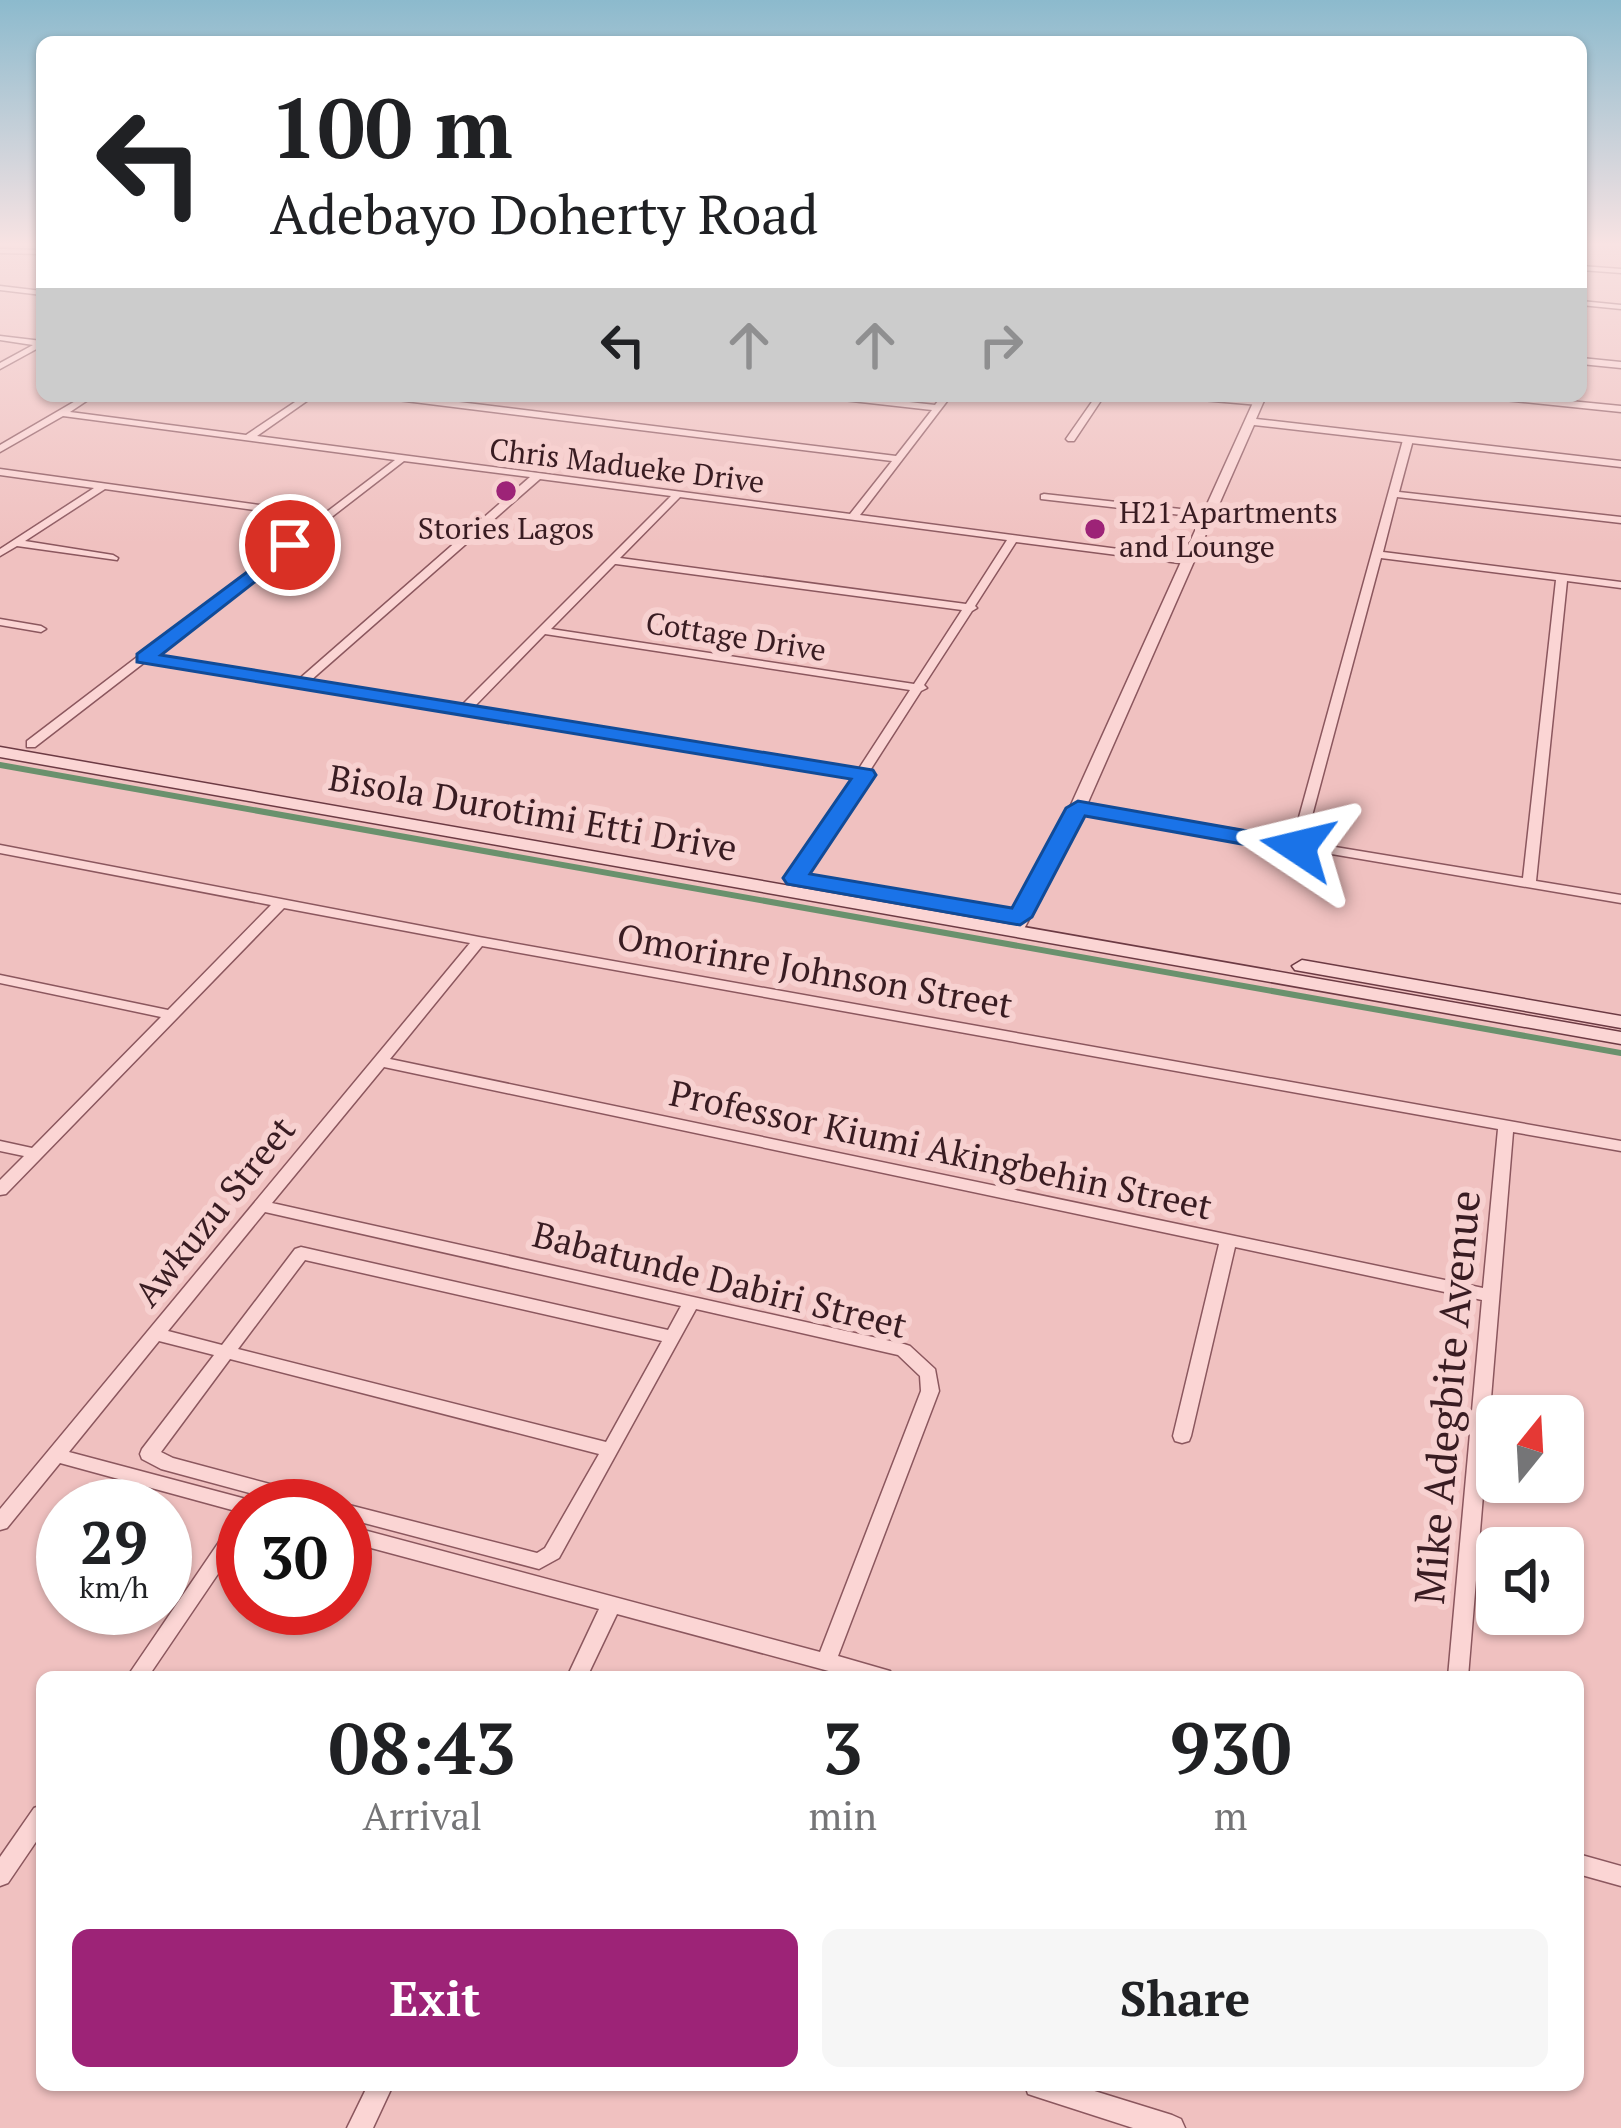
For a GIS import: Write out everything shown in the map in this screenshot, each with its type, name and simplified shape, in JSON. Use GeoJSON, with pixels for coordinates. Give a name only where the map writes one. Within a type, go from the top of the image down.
{"type":"FeatureCollection","features":[{"type":"Feature","properties":{"kind":"main road"},"geometry":{"type":"LineString","coordinates":[[0,739],[795,878],[1018,923],[1621,1022]]}},
{"type":"Feature","properties":{"kind":"main road","name":"Bisola Durotimi Etti Drive"},"geometry":{"type":"LineString","coordinates":[[0,752],[1018,923],[1621,1039]]}},
{"type":"Feature","properties":{"kind":"street"},"geometry":{"type":"LineString","coordinates":[[0,366],[36,346]]}},
{"type":"Feature","properties":{"kind":"street"},"geometry":{"type":"LineString","coordinates":[[1587,361],[1621,364]]}},
{"type":"Feature","properties":{"kind":"street"},"geometry":{"type":"LineString","coordinates":[[0,449],[80,402]]}},
{"type":"Feature","properties":{"kind":"street"},"geometry":{"type":"LineString","coordinates":[[249,437],[301,402]]}},
{"type":"Feature","properties":{"kind":"street"},"geometry":{"type":"LineString","coordinates":[[471,402],[897,459]]}},
{"type":"Feature","properties":{"kind":"street"},"geometry":{"type":"LineString","coordinates":[[886,402],[938,408]]}},
{"type":"Feature","properties":{"kind":"street"},"geometry":{"type":"LineString","coordinates":[[854,517],[942,402]]}},
{"type":"Feature","properties":{"kind":"street"},"geometry":{"type":"LineString","coordinates":[[1071,440],[1096,402]]}},
{"type":"Feature","properties":{"kind":"street"},"geometry":{"type":"LineString","coordinates":[[1018,923],[1078,808],[1259,402]]}},
{"type":"Feature","properties":{"kind":"street"},"geometry":{"type":"LineString","coordinates":[[1553,402],[1621,409]]}},
{"type":"Feature","properties":{"kind":"street","name":"Chris Madueke Drive"},"geometry":{"type":"LineString","coordinates":[[61,413],[1187,561]]}},
{"type":"Feature","properties":{"kind":"street"},"geometry":{"type":"LineString","coordinates":[[1250,421],[1621,464]]}},
{"type":"Feature","properties":{"kind":"street"},"geometry":{"type":"LineString","coordinates":[[1298,847],[1408,440]]}},
{"type":"Feature","properties":{"kind":"street"},"geometry":{"type":"LineString","coordinates":[[31,744],[400,460]]}},
{"type":"Feature","properties":{"kind":"street"},"geometry":{"type":"LineString","coordinates":[[0,472],[327,518]]}},
{"type":"Feature","properties":{"kind":"street"},"geometry":{"type":"LineString","coordinates":[[300,684],[536,477]]}},
{"type":"Feature","properties":{"kind":"street"},"geometry":{"type":"LineString","coordinates":[[0,553],[103,486]]}},
{"type":"Feature","properties":{"kind":"street"},"geometry":{"type":"LineString","coordinates":[[1394,494],[1621,520]]}},
{"type":"Feature","properties":{"kind":"street"},"geometry":{"type":"LineString","coordinates":[[463,711],[676,496]]}},
{"type":"Feature","properties":{"kind":"street"},"geometry":{"type":"LineString","coordinates":[[1044,497],[1208,515]]}},
{"type":"Feature","properties":{"kind":"street"},"geometry":{"type":"LineString","coordinates":[[795,878],[1012,540]]}},
{"type":"Feature","properties":{"kind":"street"},"geometry":{"type":"LineString","coordinates":[[16,543],[113,558]]}},
{"type":"Feature","properties":{"kind":"street"},"geometry":{"type":"LineString","coordinates":[[1377,554],[1621,585]]}},
{"type":"Feature","properties":{"kind":"street"},"geometry":{"type":"LineString","coordinates":[[616,561],[972,608]]}},
{"type":"Feature","properties":{"kind":"street"},"geometry":{"type":"LineString","coordinates":[[1529,884],[1562,577]]}},
{"type":"Feature","properties":{"kind":"street"},"geometry":{"type":"LineString","coordinates":[[0,622],[41,629]]}},
{"type":"Feature","properties":{"kind":"street","name":"Cottage Drive"},"geometry":{"type":"LineString","coordinates":[[545,631],[921,688]]}},
{"type":"Feature","properties":{"kind":"street"},"geometry":{"type":"LineString","coordinates":[[144,658],[865,775]]}},
{"type":"Feature","properties":{"kind":"street"},"geometry":{"type":"LineString","coordinates":[[1078,808],[1621,899]]}},
{"type":"Feature","properties":{"kind":"street","name":"Omorinre Johnson Street"},"geometry":{"type":"LineString","coordinates":[[0,849],[479,941],[1621,1146]]}},
{"type":"Feature","properties":{"kind":"street"},"geometry":{"type":"LineString","coordinates":[[0,1190],[282,902]]}},
{"type":"Feature","properties":{"kind":"street","name":"Awkuzu Street"},"geometry":{"type":"LineString","coordinates":[[0,1523],[479,941]]}},
{"type":"Feature","properties":{"kind":"street"},"geometry":{"type":"LineString","coordinates":[[0,979],[171,1015]]}},
{"type":"Feature","properties":{"kind":"street","name":"Professor Kiumi Akingbehin Street"},"geometry":{"type":"LineString","coordinates":[[379,1061],[1492,1296]]}},
{"type":"Feature","properties":{"kind":"street","name":"Mike Adegbite Avenue"},"geometry":{"type":"LineString","coordinates":[[1459,1671],[1506,1124]]}},
{"type":"Feature","properties":{"kind":"street"},"geometry":{"type":"LineString","coordinates":[[0,1146],[34,1154]]}},
{"type":"Feature","properties":{"kind":"street","name":"Babatunde Dabiri Street"},"geometry":{"type":"LineString","coordinates":[[260,1206],[904,1350],[929,1374],[930,1391],[826,1662]]}},
{"type":"Feature","properties":{"kind":"street"},"geometry":{"type":"LineString","coordinates":[[1182,1436],[1228,1240]]}},
{"type":"Feature","properties":{"kind":"street"},"geometry":{"type":"LineString","coordinates":[[224,1479],[149,1454],[295,1259],[308,1252],[673,1337]]}},
{"type":"Feature","properties":{"kind":"street"},"geometry":{"type":"LineString","coordinates":[[372,1518],[539,1562],[552,1553],[691,1303]]}},
{"type":"Feature","properties":{"kind":"street"},"geometry":{"type":"LineString","coordinates":[[155,1334],[611,1450]]}},
{"type":"Feature","properties":{"kind":"street"},"geometry":{"type":"LineString","coordinates":[[56,1455],[216,1498]]}},
{"type":"Feature","properties":{"kind":"street"},"geometry":{"type":"LineString","coordinates":[[372,1540],[860,1671]]}},
{"type":"Feature","properties":{"kind":"street"},"geometry":{"type":"LineString","coordinates":[[141,1671],[216,1561]]}},
{"type":"Feature","properties":{"kind":"street"},"geometry":{"type":"LineString","coordinates":[[580,1671],[612,1604]]}},
{"type":"Feature","properties":{"kind":"street"},"geometry":{"type":"LineString","coordinates":[[0,1876],[36,1824]]}},
{"type":"Feature","properties":{"kind":"street"},"geometry":{"type":"LineString","coordinates":[[1584,1866],[1621,1876]]}},
{"type":"Feature","properties":{"kind":"street"},"geometry":{"type":"LineString","coordinates":[[360,2128],[377,2091]]}},
{"type":"Feature","properties":{"kind":"street"},"geometry":{"type":"LineString","coordinates":[[1056,2091],[1172,2128]]}},
{"type":"Feature","properties":{"kind":"waterway"},"geometry":{"type":"LineString","coordinates":[[0,765],[1621,1053]]}},
{"type":"Feature","properties":{"kind":"place","name":"Stories Lagos"},"geometry":{"type":"Point","coordinates":[506,491]}},
{"type":"Feature","properties":{"kind":"place","name":"H21 Apartments and Lounge"},"geometry":{"type":"Point","coordinates":[1095,529]}},
{"type":"Feature","properties":{"kind":"route"},"geometry":{"type":"LineString","coordinates":[[290,545],[144,658],[865,775],[795,878],[1020,917],[1078,808],[1298,847]]}}]}
